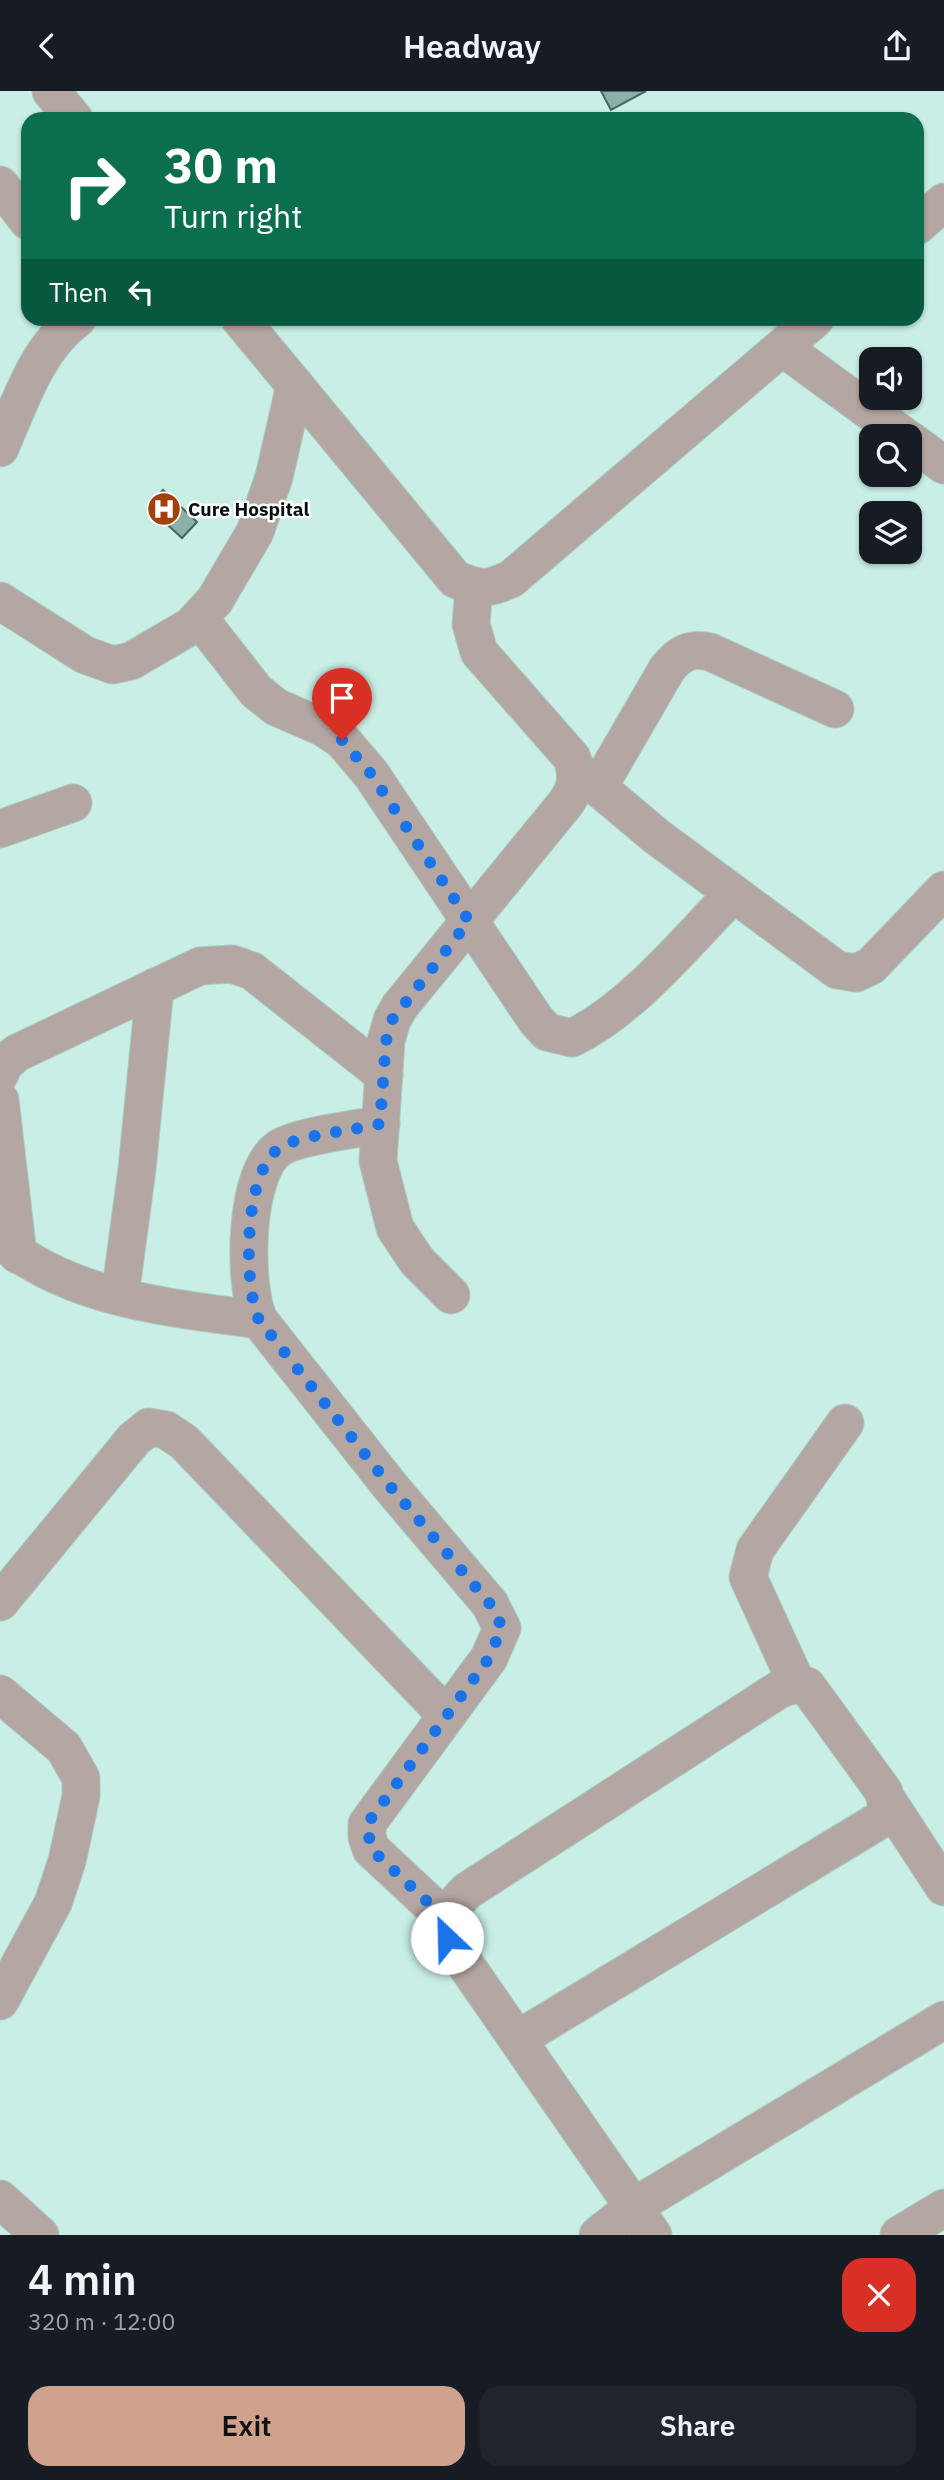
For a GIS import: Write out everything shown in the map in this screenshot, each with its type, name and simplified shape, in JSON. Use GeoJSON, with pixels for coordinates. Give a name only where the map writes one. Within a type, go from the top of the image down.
{"type":"FeatureCollection","features":[{"type":"Feature","properties":{"kind":"street"},"geometry":{"type":"LineString","coordinates":[[51,91],[68,112]]}},
{"type":"Feature","properties":{"kind":"street"},"geometry":{"type":"LineString","coordinates":[[0,185],[21,212]]}},
{"type":"Feature","properties":{"kind":"street"},"geometry":{"type":"LineString","coordinates":[[924,220],[944,202]]}},
{"type":"Feature","properties":{"kind":"street"},"geometry":{"type":"LineString","coordinates":[[0,448],[49,347],[67,326]]}},
{"type":"Feature","properties":{"kind":"street"},"geometry":{"type":"LineString","coordinates":[[246,326],[455,579],[474,587],[489,589],[511,579],[807,326]]}},
{"type":"Feature","properties":{"kind":"street"},"geometry":{"type":"LineString","coordinates":[[783,348],[888,424]]}},
{"type":"Feature","properties":{"kind":"street"},"geometry":{"type":"LineString","coordinates":[[0,601],[85,655],[113,664],[131,661],[191,626],[215,600],[258,524],[274,477],[295,384]]}},
{"type":"Feature","properties":{"kind":"street"},"geometry":{"type":"LineString","coordinates":[[922,449],[944,465]]}},
{"type":"Feature","properties":{"kind":"street"},"geometry":{"type":"LineString","coordinates":[[474,587],[471,624],[479,652],[587,778],[816,957],[837,970],[856,973],[871,966],[944,890]]}},
{"type":"Feature","properties":{"kind":"street"},"geometry":{"type":"LineString","coordinates":[[199,618],[256,691],[276,707],[324,728],[342,740],[371,774],[536,1020],[547,1032],[572,1038],[585,1032],[637,991],[733,894]]}},
{"type":"Feature","properties":{"kind":"street"},"geometry":{"type":"LineString","coordinates":[[587,778],[676,657],[691,650],[710,652],[835,709]]}},
{"type":"Feature","properties":{"kind":"street"},"geometry":{"type":"LineString","coordinates":[[451,1295],[417,1261],[395,1228],[378,1161],[384,1075],[392,1020],[565,804],[575,790],[578,777],[587,778]]}},
{"type":"Feature","properties":{"kind":"street"},"geometry":{"type":"LineString","coordinates":[[0,829],[73,803]]}},
{"type":"Feature","properties":{"kind":"street"},"geometry":{"type":"LineString","coordinates":[[0,1074],[4,1064],[17,1053],[200,966],[217,963],[252,971],[384,1075]]}},
{"type":"Feature","properties":{"kind":"street"},"geometry":{"type":"LineString","coordinates":[[120,1296],[137,1169],[155,987]]}},
{"type":"Feature","properties":{"kind":"street"},"geometry":{"type":"LineString","coordinates":[[0,1100],[9,1247],[65,1281],[120,1296],[259,1320]]}},
{"type":"Feature","properties":{"kind":"street"},"geometry":{"type":"LineString","coordinates":[[380,1124],[294,1142],[280,1147],[270,1157],[261,1173],[251,1222],[250,1293],[259,1320],[497,1614],[502,1627],[489,1658],[367,1824],[371,1849],[446,1919]]}},
{"type":"Feature","properties":{"kind":"street"},"geometry":{"type":"LineString","coordinates":[[797,1684],[748,1577],[755,1550],[845,1423]]}},
{"type":"Feature","properties":{"kind":"street"},"geometry":{"type":"LineString","coordinates":[[0,1602],[134,1439],[149,1427],[166,1430],[184,1442],[446,1715]]}},
{"type":"Feature","properties":{"kind":"street"},"geometry":{"type":"LineString","coordinates":[[644,2220],[447,1938],[446,1919],[451,1907],[467,1891],[780,1689],[797,1684],[807,1686],[817,1698],[944,1887]]}},
{"type":"Feature","properties":{"kind":"street"},"geometry":{"type":"LineString","coordinates":[[0,1694],[64,1748],[81,1778],[68,1861],[53,1903],[0,2001]]}},
{"type":"Feature","properties":{"kind":"street"},"geometry":{"type":"LineString","coordinates":[[518,2039],[875,1826],[885,1817],[887,1800]]}},
{"type":"Feature","properties":{"kind":"street"},"geometry":{"type":"LineString","coordinates":[[598,2235],[644,2220],[944,2020]]}},
{"type":"Feature","properties":{"kind":"street"},"geometry":{"type":"LineString","coordinates":[[0,2199],[40,2235]]}},
{"type":"Feature","properties":{"kind":"street"},"geometry":{"type":"LineString","coordinates":[[899,2235],[944,2208]]}},
{"type":"Feature","properties":{"kind":"building"},"geometry":{"type":"Polygon","coordinates":[[[601,91],[646,91],[611,110],[601,91]]]}},
{"type":"Feature","properties":{"kind":"building"},"geometry":{"type":"Polygon","coordinates":[[[163,490],[197,522],[182,538],[148,507],[163,490]]]}},
{"type":"Feature","properties":{"kind":"place","name":"Cure Hospital"},"geometry":{"type":"Point","coordinates":[164,509]}},
{"type":"Feature","properties":{"kind":"route"},"geometry":{"type":"LineString","coordinates":[[342,740],[371,774],[469,921],[400,1006],[392,1020],[386,1041],[380,1124],[294,1142],[280,1147],[270,1157],[261,1173],[254,1198],[250,1293],[259,1320],[390,1486],[490,1604],[502,1627],[489,1658],[367,1824],[371,1849],[446,1919],[447,1938]]}}]}
